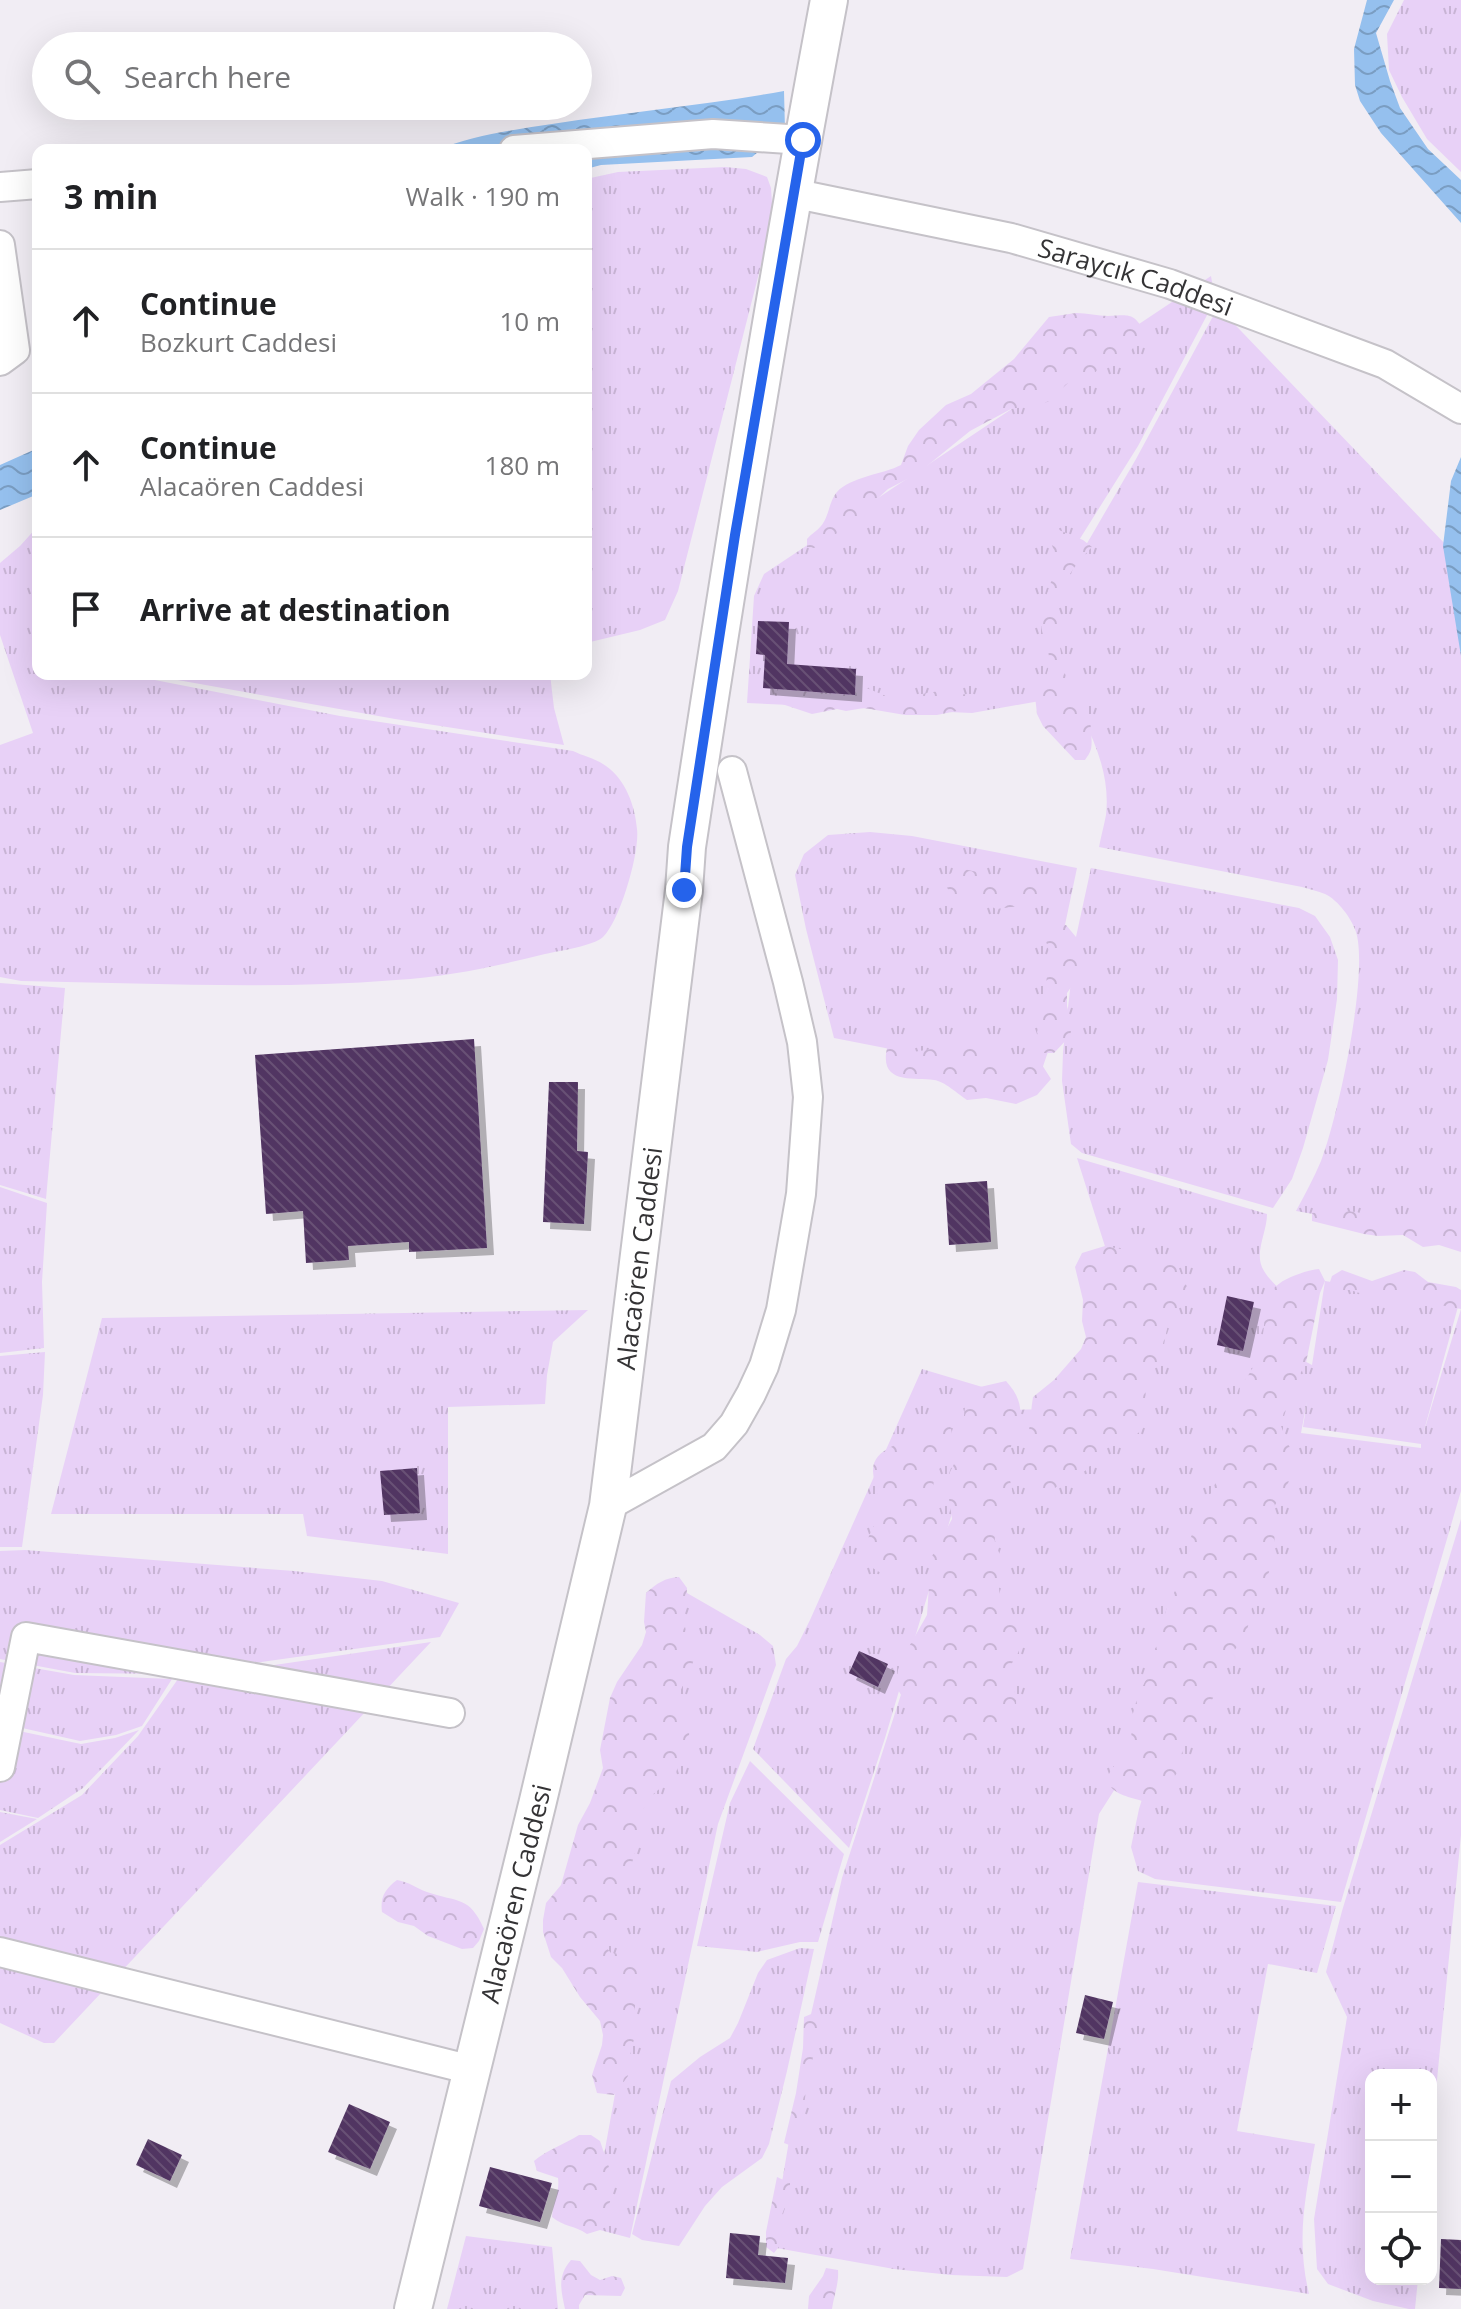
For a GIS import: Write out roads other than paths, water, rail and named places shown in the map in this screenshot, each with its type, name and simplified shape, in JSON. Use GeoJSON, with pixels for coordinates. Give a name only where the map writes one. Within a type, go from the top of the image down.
{"type":"FeatureCollection","features":[{"type":"Feature","properties":{"kind":"street","name":"Alacaören Caddesi"},"geometry":{"type":"LineString","coordinates":[[413,2309],[608,1506],[683,906],[687,847],[792,193],[829,0]]}},
{"type":"Feature","properties":{"kind":"street"},"geometry":{"type":"LineString","coordinates":[[589,144],[713,134],[803,140]]}},
{"type":"Feature","properties":{"kind":"street"},"geometry":{"type":"LineString","coordinates":[[0,187],[32,184]]}},
{"type":"Feature","properties":{"kind":"street","name":"Saraycık Caddesi"},"geometry":{"type":"LineString","coordinates":[[792,193],[1011,238],[1170,284],[1385,364],[1461,409]]}},
{"type":"Feature","properties":{"kind":"street"},"geometry":{"type":"LineString","coordinates":[[0,245],[15,350],[0,361]]}},
{"type":"Feature","properties":{"kind":"street"},"geometry":{"type":"LineString","coordinates":[[608,1506],[714,1447],[734,1424],[764,1366],[781,1310],[799,1208],[808,1097],[802,1042],[732,771]]}},
{"type":"Feature","properties":{"kind":"street"},"geometry":{"type":"LineString","coordinates":[[0,1767],[26,1637],[450,1713]]}},
{"type":"Feature","properties":{"kind":"street"},"geometry":{"type":"LineString","coordinates":[[0,1952],[472,2070]]}},
{"type":"Feature","properties":{"kind":"water"},"geometry":{"type":"Polygon","coordinates":[[[1367,0],[1394,0],[1376,33],[1390,81],[1400,108],[1428,149],[1461,180],[1461,223],[1381,133],[1360,101],[1355,85],[1354,49],[1367,0]]]}},
{"type":"Feature","properties":{"kind":"water"},"geometry":{"type":"Polygon","coordinates":[[[784,91],[785,130],[752,157],[592,167],[592,144],[454,144],[508,131],[784,91]]]}},
{"type":"Feature","properties":{"kind":"water"},"geometry":{"type":"Polygon","coordinates":[[[32,451],[32,497],[0,510],[0,465],[32,451]]]}},
{"type":"Feature","properties":{"kind":"water"},"geometry":{"type":"Polygon","coordinates":[[[1461,457],[1461,656],[1443,546],[1451,481],[1461,457]]]}}]}
